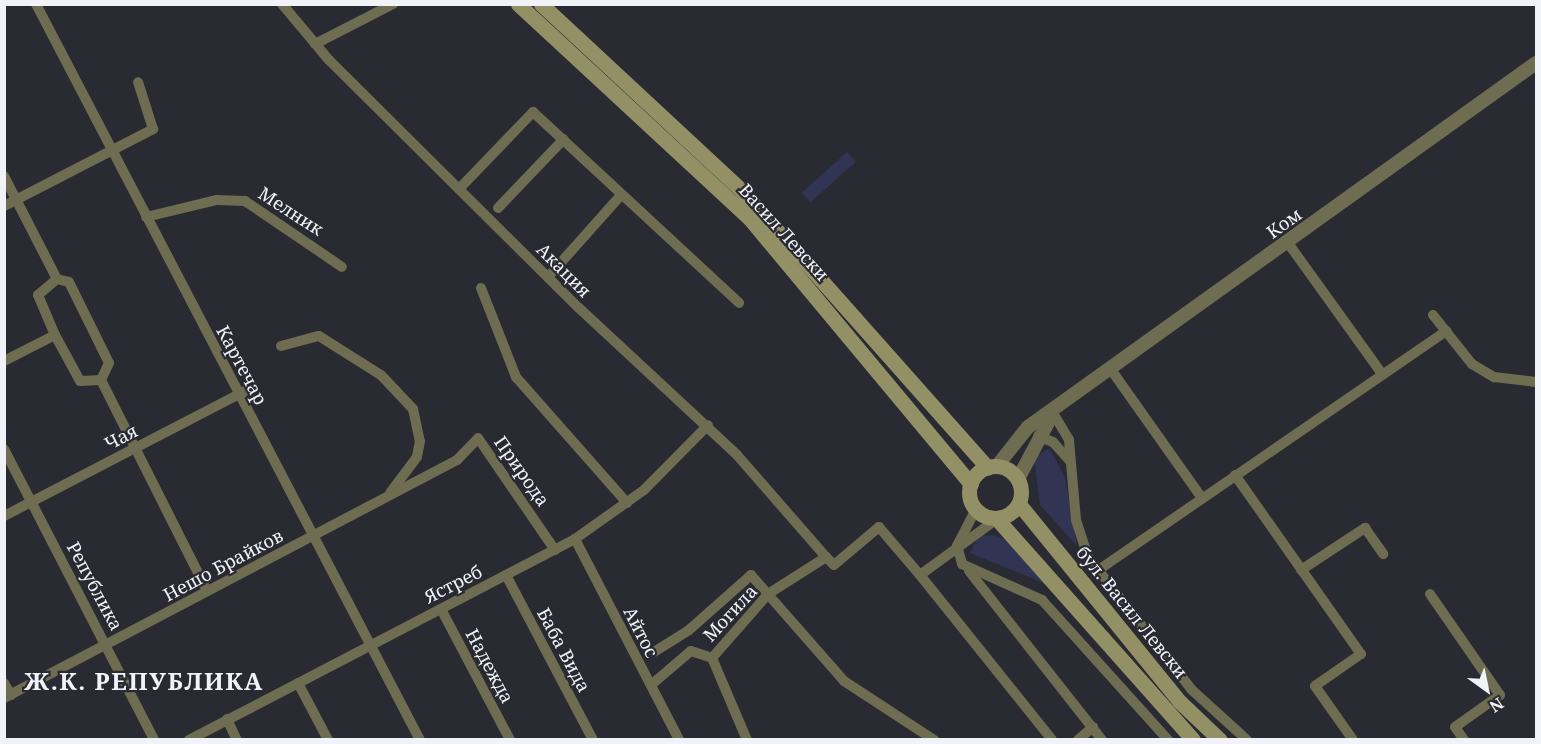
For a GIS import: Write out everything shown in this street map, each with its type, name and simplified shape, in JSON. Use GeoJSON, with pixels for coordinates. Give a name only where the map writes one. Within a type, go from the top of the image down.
{"type":"FeatureCollection","features":[{"type":"Feature","properties":{"kind":"main road","name":"Васил Левски"},"geometry":{"type":"LineString","coordinates":[[518,4],[750,219],[971,484]]}},
{"type":"Feature","properties":{"kind":"main road","name":"Васил Левски"},"geometry":{"type":"LineString","coordinates":[[541,4],[742,191],[993,467]]}},
{"type":"Feature","properties":{"kind":"main road"},"geometry":{"type":"LineString","coordinates":[[993,467],[1018,479],[1019,504],[997,519],[975,509],[971,484],[993,467]]}},
{"type":"Feature","properties":{"kind":"main road","name":"бул. Васил Левски"},"geometry":{"type":"LineString","coordinates":[[1019,504],[1180,702],[1220,740]]}},
{"type":"Feature","properties":{"kind":"main road","name":"бул. Васил Левски"},"geometry":{"type":"LineString","coordinates":[[997,519],[1193,740]]}},
{"type":"Feature","properties":{"kind":"street","name":"Картечар"},"geometry":{"type":"LineString","coordinates":[[36,4],[420,740]]}},
{"type":"Feature","properties":{"kind":"street","name":"Акация"},"geometry":{"type":"LineString","coordinates":[[282,4],[315,44],[548,277],[708,425],[826,557]]}},
{"type":"Feature","properties":{"kind":"street"},"geometry":{"type":"LineString","coordinates":[[315,44],[393,4]]}},
{"type":"Feature","properties":{"kind":"street","name":"Ком"},"geometry":{"type":"LineString","coordinates":[[993,467],[1028,427],[1053,413],[1112,371],[1536,63]]}},
{"type":"Feature","properties":{"kind":"street"},"geometry":{"type":"LineString","coordinates":[[4,206],[153,129],[138,82]]}},
{"type":"Feature","properties":{"kind":"street"},"geometry":{"type":"LineString","coordinates":[[459,189],[533,112],[739,303]]}},
{"type":"Feature","properties":{"kind":"street"},"geometry":{"type":"LineString","coordinates":[[498,208],[564,139]]}},
{"type":"Feature","properties":{"kind":"street"},"geometry":{"type":"LineString","coordinates":[[4,176],[57,279],[69,282],[108,363],[101,380],[207,591]]}},
{"type":"Feature","properties":{"kind":"street"},"geometry":{"type":"LineString","coordinates":[[548,277],[621,195]]}},
{"type":"Feature","properties":{"kind":"street","name":"Мелник"},"geometry":{"type":"LineString","coordinates":[[146,217],[217,200],[245,201],[342,267]]}},
{"type":"Feature","properties":{"kind":"street"},"geometry":{"type":"LineString","coordinates":[[1287,243],[1382,374]]}},
{"type":"Feature","properties":{"kind":"street"},"geometry":{"type":"LineString","coordinates":[[57,279],[39,295],[55,335],[80,381],[101,380]]}},
{"type":"Feature","properties":{"kind":"street"},"geometry":{"type":"LineString","coordinates":[[481,288],[516,377],[627,503]]}},
{"type":"Feature","properties":{"kind":"street"},"geometry":{"type":"LineString","coordinates":[[1433,315],[1472,364],[1489,374],[1536,382]]}},
{"type":"Feature","properties":{"kind":"street"},"geometry":{"type":"LineString","coordinates":[[1097,571],[1446,331]]}},
{"type":"Feature","properties":{"kind":"street"},"geometry":{"type":"LineString","coordinates":[[4,361],[55,335]]}},
{"type":"Feature","properties":{"kind":"street"},"geometry":{"type":"LineString","coordinates":[[281,346],[319,336],[381,375],[413,409],[420,441],[417,457],[385,499]]}},
{"type":"Feature","properties":{"kind":"street"},"geometry":{"type":"LineString","coordinates":[[1112,371],[1202,498]]}},
{"type":"Feature","properties":{"kind":"street","name":"Чая"},"geometry":{"type":"LineString","coordinates":[[4,516],[253,387]]}},
{"type":"Feature","properties":{"kind":"street"},"geometry":{"type":"LineString","coordinates":[[1018,479],[1038,436],[1053,413],[1069,440],[1069,460],[1080,540],[1097,571],[1192,690],[1247,740]]}},
{"type":"Feature","properties":{"kind":"street","name":"Ястреб"},"geometry":{"type":"LineString","coordinates":[[189,740],[575,539],[627,503],[708,425]]}},
{"type":"Feature","properties":{"kind":"street"},"geometry":{"type":"LineString","coordinates":[[1038,436],[1053,442],[1069,460]]}},
{"type":"Feature","properties":{"kind":"street","name":"Природа"},"geometry":{"type":"LineString","coordinates":[[457,460],[471,441],[483,441],[555,550]]}},
{"type":"Feature","properties":{"kind":"street","name":"Република"},"geometry":{"type":"LineString","coordinates":[[4,449],[154,740]]}},
{"type":"Feature","properties":{"kind":"street","name":"Нешо Брайков"},"geometry":{"type":"LineString","coordinates":[[8,696],[457,460]]}},
{"type":"Feature","properties":{"kind":"street"},"geometry":{"type":"LineString","coordinates":[[1235,475],[1361,654],[1315,686],[1353,740]]}},
{"type":"Feature","properties":{"kind":"street"},"geometry":{"type":"LineString","coordinates":[[957,546],[975,509]]}},
{"type":"Feature","properties":{"kind":"street"},"geometry":{"type":"LineString","coordinates":[[997,519],[920,575],[1052,740]]}},
{"type":"Feature","properties":{"kind":"street","name":"Могила"},"geometry":{"type":"LineString","coordinates":[[747,740],[712,658],[768,594],[798,580],[826,557],[834,565],[879,527],[920,575]]}},
{"type":"Feature","properties":{"kind":"street"},"geometry":{"type":"LineString","coordinates":[[1302,570],[1365,528],[1383,554]]}},
{"type":"Feature","properties":{"kind":"street","name":"Айтос"},"geometry":{"type":"LineString","coordinates":[[575,539],[679,740]]}},
{"type":"Feature","properties":{"kind":"street"},"geometry":{"type":"LineString","coordinates":[[957,546],[969,571],[1102,740]]}},
{"type":"Feature","properties":{"kind":"street"},"geometry":{"type":"LineString","coordinates":[[969,571],[1042,600],[1168,740]]}},
{"type":"Feature","properties":{"kind":"street","name":"Баба Вида"},"geometry":{"type":"LineString","coordinates":[[506,575],[593,740]]}},
{"type":"Feature","properties":{"kind":"street"},"geometry":{"type":"LineString","coordinates":[[654,652],[689,630],[751,575],[850,686],[934,740]]}},
{"type":"Feature","properties":{"kind":"street"},"geometry":{"type":"LineString","coordinates":[[1430,594],[1500,695],[1455,727],[1464,740]]}},
{"type":"Feature","properties":{"kind":"street","name":"Надежда"},"geometry":{"type":"LineString","coordinates":[[441,609],[510,740]]}},
{"type":"Feature","properties":{"kind":"street"},"geometry":{"type":"LineString","coordinates":[[651,685],[691,651],[712,658]]}},
{"type":"Feature","properties":{"kind":"street"},"geometry":{"type":"LineString","coordinates":[[298,682],[328,740]]}},
{"type":"Feature","properties":{"kind":"street"},"geometry":{"type":"LineString","coordinates":[[4,683],[8,696]]}},
{"type":"Feature","properties":{"kind":"street"},"geometry":{"type":"LineString","coordinates":[[227,719],[237,740]]}},
{"type":"Feature","properties":{"kind":"street"},"geometry":{"type":"LineString","coordinates":[[1078,740],[1093,727]]}},
{"type":"Feature","properties":{"kind":"shaded area"},"geometry":{"type":"Polygon","coordinates":[[[847,152],[856,162],[810,202],[802,193],[847,152]]]}},
{"type":"Feature","properties":{"kind":"shaded area"},"geometry":{"type":"Polygon","coordinates":[[[1049,448],[1065,477],[1077,546],[1040,505],[1034,458],[1049,448]]]}},
{"type":"Feature","properties":{"kind":"shaded area"},"geometry":{"type":"Polygon","coordinates":[[[993,535],[1008,540],[1048,585],[970,553],[979,536],[993,535]]]}},
{"type":"Feature","properties":{"kind":"district","name":"Ж.К. РЕПУБЛИКА"},"geometry":{"type":"Point","coordinates":[144,681]}}]}
